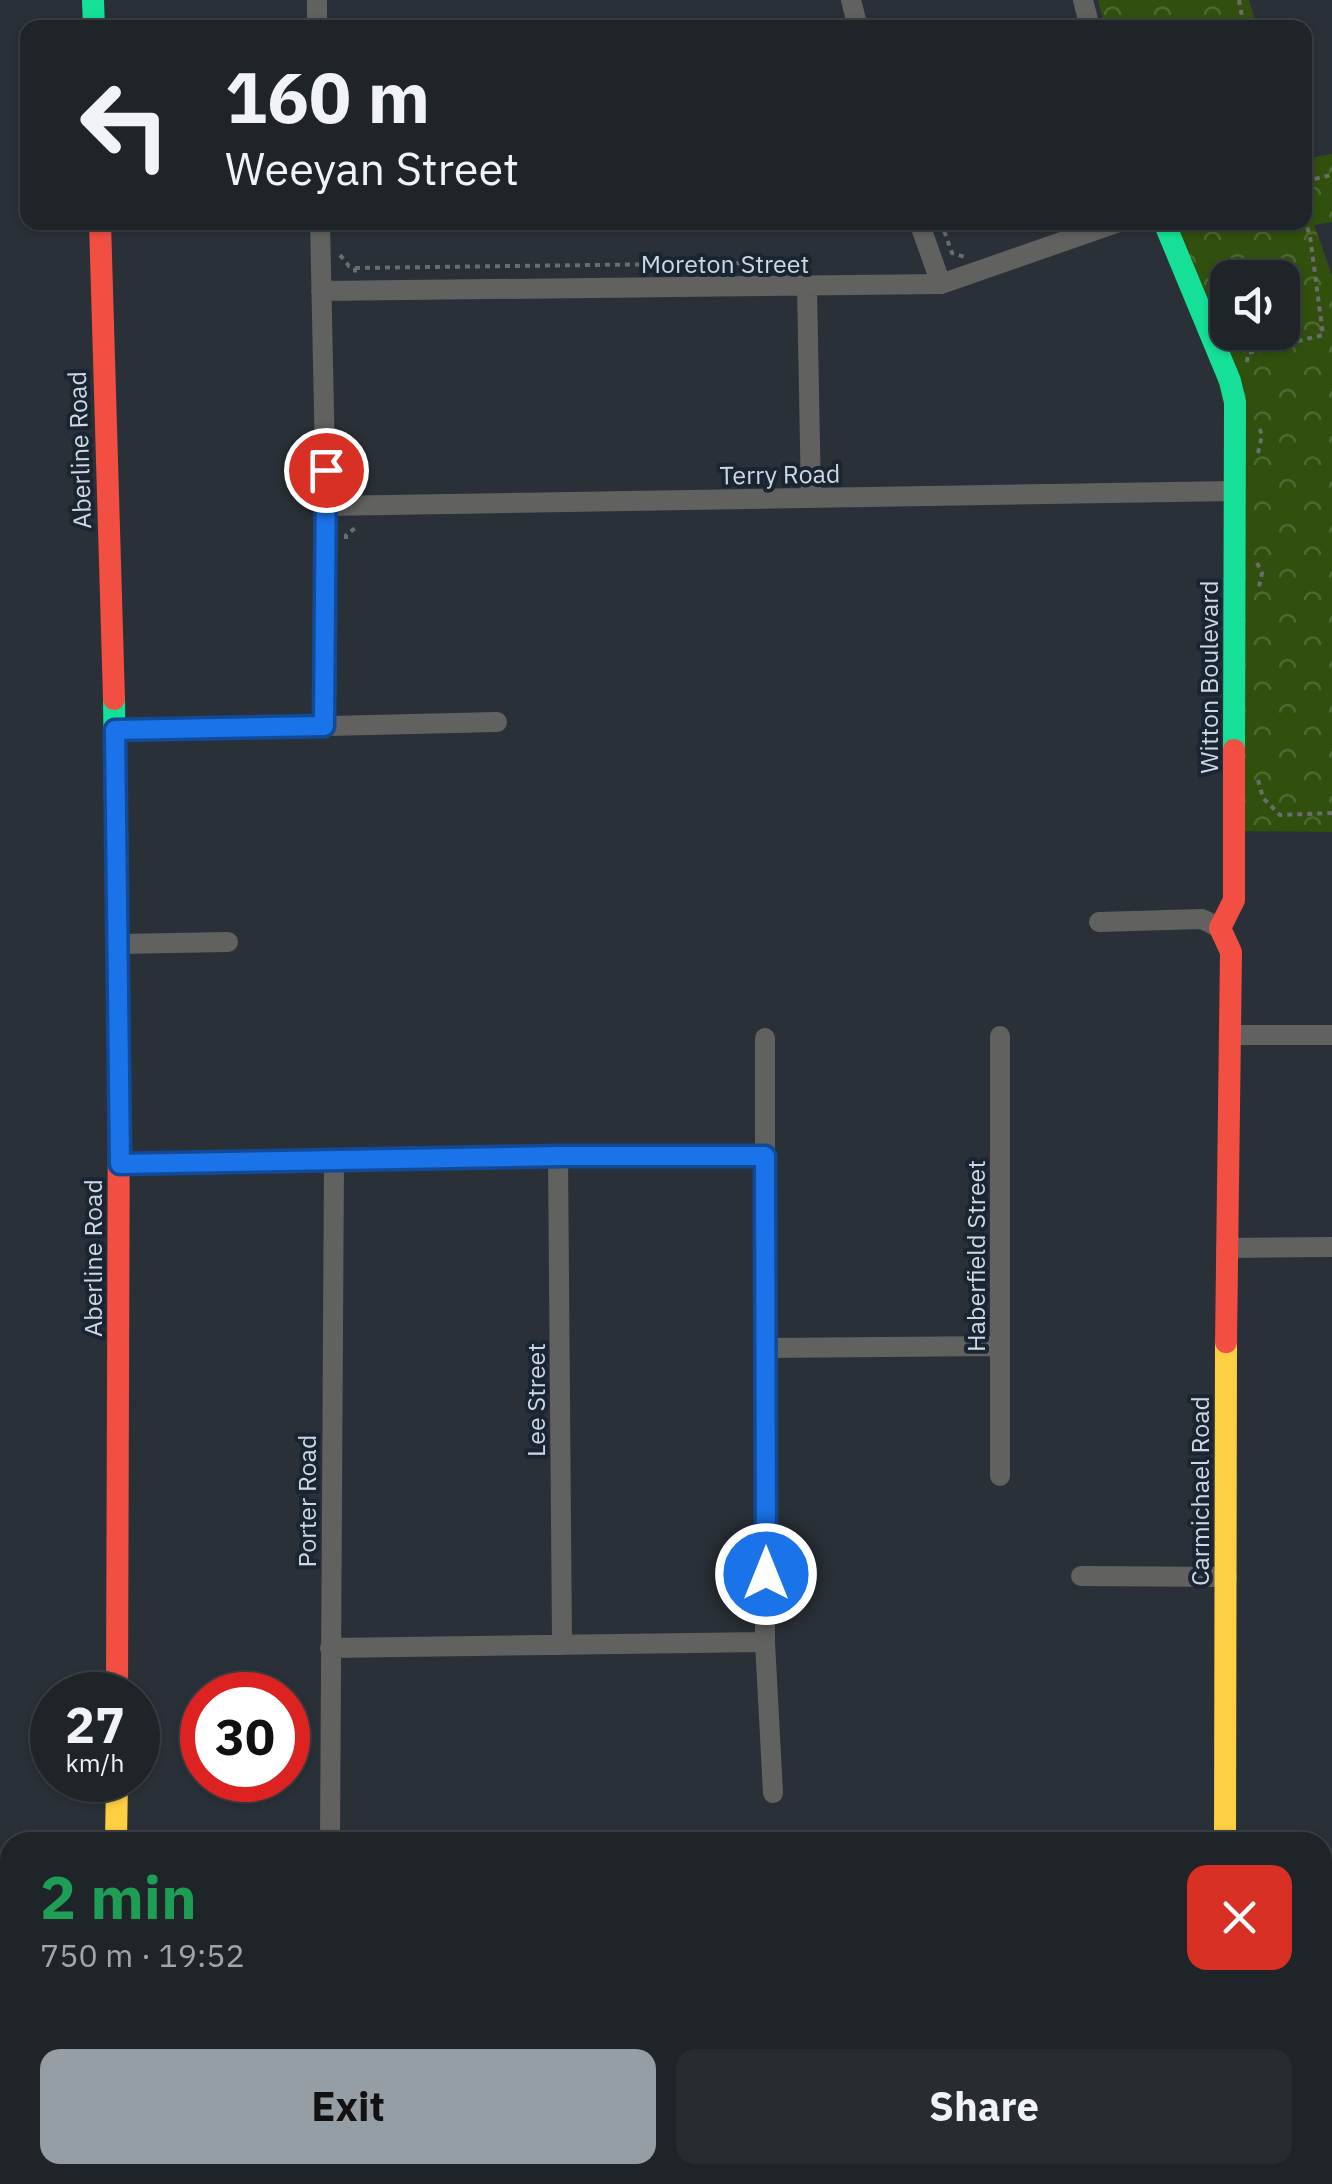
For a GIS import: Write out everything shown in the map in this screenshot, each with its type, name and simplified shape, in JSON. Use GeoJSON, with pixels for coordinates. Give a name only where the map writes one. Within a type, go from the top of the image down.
{"type":"FeatureCollection","features":[{"type":"Feature","properties":{"kind":"street","name":"Aberline Road"},"geometry":{"type":"LineString","coordinates":[[100,230],[118,944],[117,1672]]}},
{"type":"Feature","properties":{"kind":"street"},"geometry":{"type":"LineString","coordinates":[[320,230],[326,506],[324,726]]}},
{"type":"Feature","properties":{"kind":"street"},"geometry":{"type":"LineString","coordinates":[[922,230],[941,284]]}},
{"type":"Feature","properties":{"kind":"street","name":"Moreton Street"},"geometry":{"type":"LineString","coordinates":[[321,292],[941,284],[1097,230]]}},
{"type":"Feature","properties":{"kind":"street","name":"Witton Boulevard"},"geometry":{"type":"LineString","coordinates":[[1167,230],[1230,381],[1234,402],[1234,900],[1220,928],[1231,952],[1231,1140]]}},
{"type":"Feature","properties":{"kind":"street"},"geometry":{"type":"LineString","coordinates":[[807,287],[810,498]]}},
{"type":"Feature","properties":{"kind":"street","name":"Terry Road"},"geometry":{"type":"LineString","coordinates":[[326,506],[1234,491]]}},
{"type":"Feature","properties":{"kind":"street"},"geometry":{"type":"LineString","coordinates":[[115,730],[497,722]]}},
{"type":"Feature","properties":{"kind":"street"},"geometry":{"type":"LineString","coordinates":[[1100,922],[1202,919],[1220,928]]}},
{"type":"Feature","properties":{"kind":"street"},"geometry":{"type":"LineString","coordinates":[[118,944],[228,942]]}},
{"type":"Feature","properties":{"kind":"street"},"geometry":{"type":"LineString","coordinates":[[1231,1035],[1332,1035]]}},
{"type":"Feature","properties":{"kind":"street","name":"Haberfield Street"},"geometry":{"type":"LineString","coordinates":[[1000,1036],[1000,1476]]}},
{"type":"Feature","properties":{"kind":"street"},"geometry":{"type":"LineString","coordinates":[[765,1038],[765,1642],[773,1793]]}},
{"type":"Feature","properties":{"kind":"street","name":"Carmichael Road"},"geometry":{"type":"LineString","coordinates":[[1226,1832],[1226,1248],[1231,1140]]}},
{"type":"Feature","properties":{"kind":"street","name":"Lee Street"},"geometry":{"type":"LineString","coordinates":[[558,1156],[562,1645]]}},
{"type":"Feature","properties":{"kind":"street"},"geometry":{"type":"LineString","coordinates":[[120,1164],[765,1156]]}},
{"type":"Feature","properties":{"kind":"street","name":"Porter Road"},"geometry":{"type":"LineString","coordinates":[[330,1832],[334,1160]]}},
{"type":"Feature","properties":{"kind":"street"},"geometry":{"type":"LineString","coordinates":[[1226,1248],[1332,1246]]}},
{"type":"Feature","properties":{"kind":"street"},"geometry":{"type":"LineString","coordinates":[[766,1348],[1000,1346]]}},
{"type":"Feature","properties":{"kind":"street"},"geometry":{"type":"LineString","coordinates":[[1082,1576],[1226,1577]]}},
{"type":"Feature","properties":{"kind":"street"},"geometry":{"type":"LineString","coordinates":[[330,1648],[765,1642]]}},
{"type":"Feature","properties":{"kind":"street"},"geometry":{"type":"LineString","coordinates":[[116,1802],[116,1832]]}},
{"type":"Feature","properties":{"kind":"path"},"geometry":{"type":"LineString","coordinates":[[944,230],[952,253],[968,258]]}},
{"type":"Feature","properties":{"kind":"path"},"geometry":{"type":"LineString","coordinates":[[1250,372],[1248,353],[1322,335],[1308,230]]}},
{"type":"Feature","properties":{"kind":"path"},"geometry":{"type":"LineString","coordinates":[[340,240],[340,256],[355,268],[752,263]]}},
{"type":"Feature","properties":{"kind":"path"},"geometry":{"type":"LineString","coordinates":[[355,268],[356,290]]}},
{"type":"Feature","properties":{"kind":"path"},"geometry":{"type":"LineString","coordinates":[[1256,417],[1262,435],[1256,456]]}},
{"type":"Feature","properties":{"kind":"path"},"geometry":{"type":"LineString","coordinates":[[344,427],[347,475],[358,487],[376,486]]}},
{"type":"Feature","properties":{"kind":"path"},"geometry":{"type":"LineString","coordinates":[[346,554],[346,535],[356,526],[374,525]]}},
{"type":"Feature","properties":{"kind":"path"},"geometry":{"type":"LineString","coordinates":[[1256,598],[1262,573],[1257,564]]}},
{"type":"Feature","properties":{"kind":"path"},"geometry":{"type":"LineString","coordinates":[[1256,777],[1264,798],[1280,815],[1332,812]]}},
{"type":"Feature","properties":{"kind":"green space"},"geometry":{"type":"Polygon","coordinates":[[[1098,0],[1249,0],[1255,20],[1103,20],[1098,0]]]}},
{"type":"Feature","properties":{"kind":"green space"},"geometry":{"type":"Polygon","coordinates":[[[1332,154],[1332,222],[1314,225],[1332,275],[1332,832],[1234,831],[1234,444],[1179,230],[1312,230],[1312,158],[1332,154]]]}},
{"type":"Feature","properties":{"kind":"traffic: fast"},"geometry":{"type":"LineString","coordinates":[[93,0],[94,20]]}},
{"type":"Feature","properties":{"kind":"traffic: fast"},"geometry":{"type":"LineString","coordinates":[[1167,230],[1230,381],[1235,402],[1234,750]]}},
{"type":"Feature","properties":{"kind":"traffic: fast"},"geometry":{"type":"LineString","coordinates":[[114,699],[119,1078]]}},
{"type":"Feature","properties":{"kind":"traffic: slow"},"geometry":{"type":"LineString","coordinates":[[1225,1832],[1226,1342]]}},
{"type":"Feature","properties":{"kind":"traffic: slow"},"geometry":{"type":"LineString","coordinates":[[116,1832],[117,1802]]}},
{"type":"Feature","properties":{"kind":"traffic: jam"},"geometry":{"type":"LineString","coordinates":[[100,230],[114,699]]}},
{"type":"Feature","properties":{"kind":"traffic: jam"},"geometry":{"type":"LineString","coordinates":[[1226,1342],[1231,952],[1220,928],[1234,900],[1234,750]]}},
{"type":"Feature","properties":{"kind":"traffic: jam"},"geometry":{"type":"LineString","coordinates":[[117,1672],[119,1078]]}},
{"type":"Feature","properties":{"kind":"route"},"geometry":{"type":"LineString","coordinates":[[326,470],[324,726],[115,730],[120,1164],[765,1156],[766,1574]]}}]}
